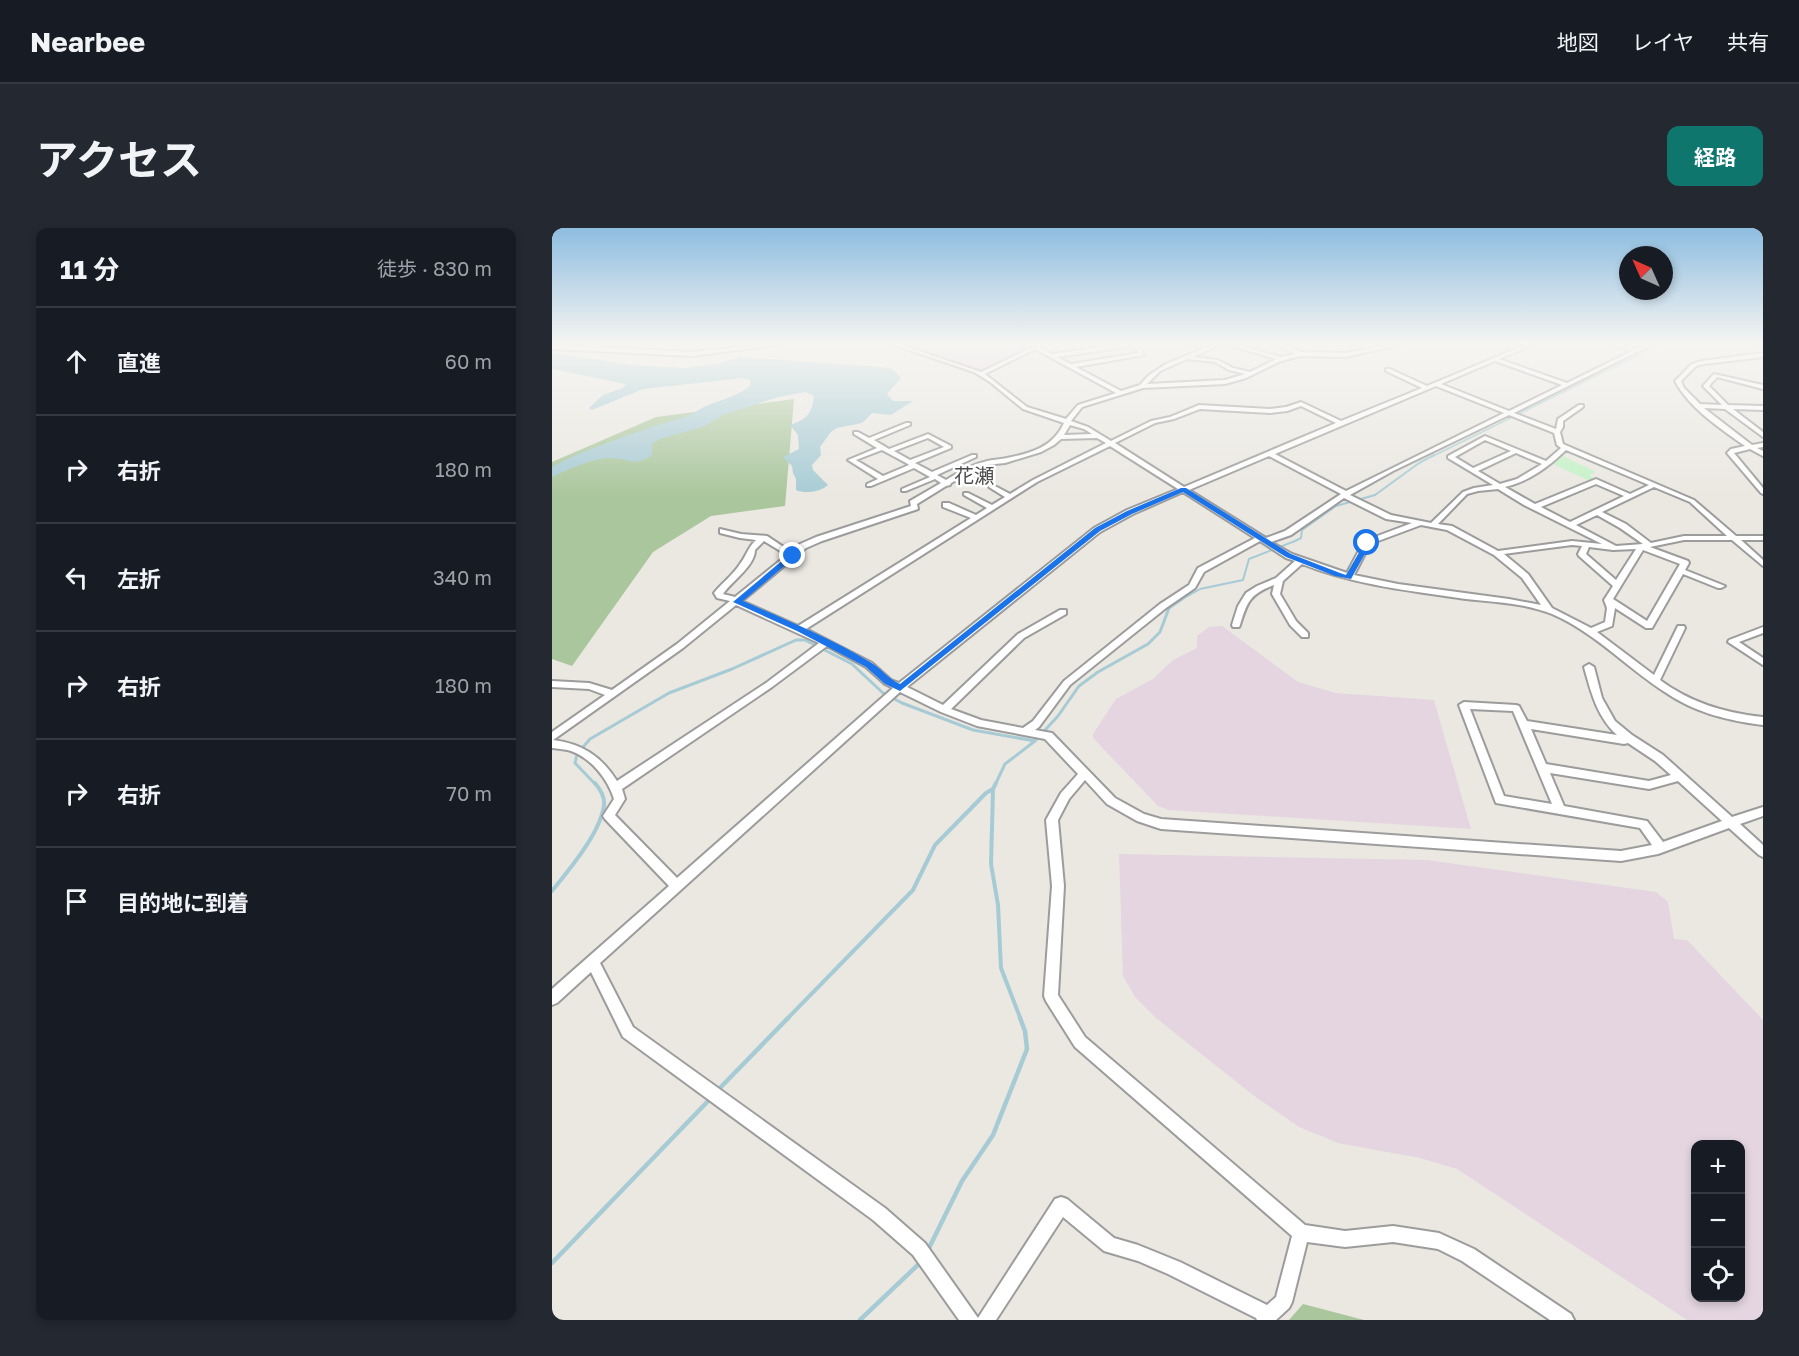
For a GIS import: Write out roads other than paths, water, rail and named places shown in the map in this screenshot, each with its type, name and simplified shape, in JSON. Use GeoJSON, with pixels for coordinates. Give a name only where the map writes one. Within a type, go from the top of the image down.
{"type":"FeatureCollection","features":[{"type":"Feature","properties":{"kind":"street"},"geometry":{"type":"LineString","coordinates":[[1008,395],[1025,408],[1080,424],[1300,561],[1349,577],[1548,610],[1593,631],[1655,681],[1701,708],[1718,714],[1763,721]]}},
{"type":"Feature","properties":{"kind":"street"},"geometry":{"type":"LineString","coordinates":[[552,737],[614,694],[738,601],[803,546],[819,538],[915,507],[951,489],[970,475],[1044,448],[1059,437],[1072,411],[1111,395]]}},
{"type":"Feature","properties":{"kind":"street"},"geometry":{"type":"LineString","coordinates":[[552,998],[882,702],[1097,530],[1130,513],[1411,395]]}},
{"type":"Feature","properties":{"kind":"street"},"geometry":{"type":"LineString","coordinates":[[1466,395],[1557,432]]}},
{"type":"Feature","properties":{"kind":"street"},"geometry":{"type":"LineString","coordinates":[[1027,730],[1036,724],[1067,683],[1163,606],[1192,586],[1201,570],[1270,544],[1345,495],[1544,395]]}},
{"type":"Feature","properties":{"kind":"street"},"geometry":{"type":"LineString","coordinates":[[1686,395],[1748,447],[1763,454]]}},
{"type":"Feature","properties":{"kind":"street"},"geometry":{"type":"LineString","coordinates":[[1713,395],[1763,435]]}},
{"type":"Feature","properties":{"kind":"street"},"geometry":{"type":"LineString","coordinates":[[800,629],[1035,481],[1153,422],[1179,416],[1199,407],[1270,411],[1287,409],[1300,404],[1342,424]]}},
{"type":"Feature","properties":{"kind":"street"},"geometry":{"type":"LineString","coordinates":[[1581,406],[1560,420],[1557,432],[1560,445],[1692,501],[1763,564]]}},
{"type":"Feature","properties":{"kind":"street"},"geometry":{"type":"LineString","coordinates":[[1699,406],[1761,406]]}},
{"type":"Feature","properties":{"kind":"street"},"geometry":{"type":"LineString","coordinates":[[869,440],[908,424]]}},
{"type":"Feature","properties":{"kind":"street"},"geometry":{"type":"LineString","coordinates":[[856,433],[948,484]]}},
{"type":"Feature","properties":{"kind":"street"},"geometry":{"type":"LineString","coordinates":[[869,485],[883,479],[949,447],[928,436],[851,460],[883,479]]}},
{"type":"Feature","properties":{"kind":"street"},"geometry":{"type":"LineString","coordinates":[[1059,437],[1099,436]]}},
{"type":"Feature","properties":{"kind":"street"},"geometry":{"type":"LineString","coordinates":[[1547,464],[1485,438],[1450,457],[1535,507],[1615,548]]}},
{"type":"Feature","properties":{"kind":"street"},"geometry":{"type":"LineString","coordinates":[[1763,445],[1733,450],[1730,453],[1763,492]]}},
{"type":"Feature","properties":{"kind":"street"},"geometry":{"type":"LineString","coordinates":[[1434,524],[1470,490],[1500,487],[1528,478],[1564,447]]}},
{"type":"Feature","properties":{"kind":"street"},"geometry":{"type":"LineString","coordinates":[[1474,470],[1516,451]]}},
{"type":"Feature","properties":{"kind":"street"},"geometry":{"type":"LineString","coordinates":[[1270,454],[1389,517],[1434,524],[1459,532],[1497,553],[1525,576],[1548,610]]}},
{"type":"Feature","properties":{"kind":"street"},"geometry":{"type":"LineString","coordinates":[[904,490],[974,456]]}},
{"type":"Feature","properties":{"kind":"street"},"geometry":{"type":"LineString","coordinates":[[915,507],[914,503],[969,470],[998,460],[1005,461]]}},
{"type":"Feature","properties":{"kind":"street"},"geometry":{"type":"LineString","coordinates":[[1535,507],[1596,481],[1629,496]]}},
{"type":"Feature","properties":{"kind":"street"},"geometry":{"type":"LineString","coordinates":[[1570,525],[1654,485]]}},
{"type":"Feature","properties":{"kind":"street"},"geometry":{"type":"LineString","coordinates":[[991,486],[1011,497]]}},
{"type":"Feature","properties":{"kind":"street"},"geometry":{"type":"LineString","coordinates":[[966,494],[993,508]]}},
{"type":"Feature","properties":{"kind":"street"},"geometry":{"type":"LineString","coordinates":[[946,505],[976,518]]}},
{"type":"Feature","properties":{"kind":"street"},"geometry":{"type":"LineString","coordinates":[[1596,512],[1623,526],[1644,546],[1685,563],[1649,626],[1608,600]]}},
{"type":"Feature","properties":{"kind":"street"},"geometry":{"type":"LineString","coordinates":[[1349,577],[1367,543],[1423,522]]}},
{"type":"Feature","properties":{"kind":"street"},"geometry":{"type":"LineString","coordinates":[[723,531],[740,536],[764,538],[793,556]]}},
{"type":"Feature","properties":{"kind":"street"},"geometry":{"type":"LineString","coordinates":[[764,538],[757,542],[751,550],[752,555],[718,593],[720,596],[738,601],[826,642],[869,665],[898,690],[980,723],[1027,730],[1043,735],[1110,801],[1141,818],[1161,824],[1621,856],[1661,848],[1763,811]]}},
{"type":"Feature","properties":{"kind":"street"},"geometry":{"type":"LineString","coordinates":[[1497,553],[1554,544],[1572,543],[1615,548],[1644,546],[1684,538],[1763,538]]}},
{"type":"Feature","properties":{"kind":"street"},"geometry":{"type":"LineString","coordinates":[[1586,546],[1582,554],[1617,585]]}},
{"type":"Feature","properties":{"kind":"street"},"geometry":{"type":"LineString","coordinates":[[1608,600],[1644,546]]}},
{"type":"Feature","properties":{"kind":"street"},"geometry":{"type":"LineString","coordinates":[[1751,553],[1763,553]]}},
{"type":"Feature","properties":{"kind":"street"},"geometry":{"type":"LineString","coordinates":[[1236,625],[1244,599],[1248,594],[1279,580],[1300,561]]}},
{"type":"Feature","properties":{"kind":"street"},"geometry":{"type":"LineString","coordinates":[[1681,571],[1721,586]]}},
{"type":"Feature","properties":{"kind":"street"},"geometry":{"type":"LineString","coordinates":[[1279,580],[1276,586],[1278,600],[1286,608],[1294,628],[1306,639]]}},
{"type":"Feature","properties":{"kind":"street"},"geometry":{"type":"LineString","coordinates":[[1593,631],[1609,624],[1611,608],[1608,600]]}},
{"type":"Feature","properties":{"kind":"street"},"geometry":{"type":"LineString","coordinates":[[945,710],[1021,636],[1063,612]]}},
{"type":"Feature","properties":{"kind":"street"},"geometry":{"type":"LineString","coordinates":[[1655,681],[1681,628]]}},
{"type":"Feature","properties":{"kind":"street"},"geometry":{"type":"LineString","coordinates":[[1763,630],[1732,642],[1763,662]]}},
{"type":"Feature","properties":{"kind":"street"},"geometry":{"type":"LineString","coordinates":[[617,787],[769,685],[826,642]]}},
{"type":"Feature","properties":{"kind":"street"},"geometry":{"type":"LineString","coordinates":[[1589,667],[1596,697],[1607,720],[1617,731],[1659,758],[1763,852]]}},
{"type":"Feature","properties":{"kind":"street"},"geometry":{"type":"LineString","coordinates":[[552,684],[589,686],[614,694]]}},
{"type":"Feature","properties":{"kind":"street"},"geometry":{"type":"LineString","coordinates":[[1560,810],[1516,708],[1464,705],[1500,800],[1643,824],[1661,848]]}},
{"type":"Feature","properties":{"kind":"street"},"geometry":{"type":"LineString","coordinates":[[1524,724],[1624,740],[1628,738]]}},
{"type":"Feature","properties":{"kind":"street"},"geometry":{"type":"LineString","coordinates":[[552,744],[572,747],[590,758],[617,787],[620,799],[609,816],[676,885]]}},
{"type":"Feature","properties":{"kind":"street"},"geometry":{"type":"LineString","coordinates":[[1543,768],[1649,785],[1679,777]]}},
{"type":"Feature","properties":{"kind":"street"},"geometry":{"type":"LineString","coordinates":[[1083,775],[1065,796],[1052,820],[1058,886],[1051,996],[1080,1042],[1301,1233],[1345,1239],[1393,1234],[1439,1241],[1468,1255],[1565,1320]]}},
{"type":"Feature","properties":{"kind":"street"},"geometry":{"type":"LineString","coordinates":[[592,961],[628,1032],[879,1214],[919,1249],[970,1320]]}},
{"type":"Feature","properties":{"kind":"street"},"geometry":{"type":"LineString","coordinates":[[986,1320],[1061,1205],[1110,1245],[1138,1253],[1174,1268],[1266,1318],[1283,1302],[1301,1233]]}},
{"type":"Feature","properties":{"kind":"water"},"geometry":{"type":"Polygon","coordinates":[[[603,395],[629,395],[592,410],[589,408],[603,395]]]}},
{"type":"Feature","properties":{"kind":"water"},"geometry":{"type":"Polygon","coordinates":[[[733,395],[789,395],[723,415],[705,426],[660,439],[652,444],[652,455],[641,461],[617,458],[596,460],[552,477],[552,467],[564,461],[615,440],[687,416],[733,395]]]}},
{"type":"Feature","properties":{"kind":"water"},"geometry":{"type":"Polygon","coordinates":[[[812,395],[888,395],[893,401],[913,401],[891,415],[872,413],[862,423],[837,428],[831,432],[820,447],[821,455],[812,465],[813,470],[828,485],[817,491],[804,492],[796,490],[796,479],[792,466],[783,457],[799,449],[798,435],[790,425],[808,415],[814,396],[812,395]]]}},
{"type":"Feature","properties":{"kind":"waterway"},"geometry":{"type":"LineString","coordinates":[[1431,457],[1557,395]]}},
{"type":"Feature","properties":{"kind":"waterway"},"geometry":{"type":"LineString","coordinates":[[1180,601],[1200,589],[1243,580],[1249,559],[1301,538],[1302,530],[1336,506],[1375,495],[1434,455]]}},
{"type":"Feature","properties":{"kind":"waterway"},"geometry":{"type":"LineString","coordinates":[[1035,741],[1058,716],[1079,686],[1098,672],[1148,644],[1160,632],[1169,608],[1180,601]]}},
{"type":"Feature","properties":{"kind":"waterway"},"geometry":{"type":"LineString","coordinates":[[596,785],[575,763],[577,754],[590,739],[669,693],[732,669],[796,640],[805,640],[852,664],[883,693],[902,703],[973,730],[1035,741]]}},
{"type":"Feature","properties":{"kind":"waterway"},"geometry":{"type":"LineString","coordinates":[[995,785],[1005,764],[1035,741]]}},
{"type":"Feature","properties":{"kind":"waterway"},"geometry":{"type":"LineString","coordinates":[[552,891],[591,839],[602,816],[604,799],[595,783]]}},
{"type":"Feature","properties":{"kind":"waterway"},"geometry":{"type":"LineString","coordinates":[[993,789],[995,785]]}},
{"type":"Feature","properties":{"kind":"waterway"},"geometry":{"type":"LineString","coordinates":[[786,1020],[913,890],[935,845],[986,793],[993,789]]}},
{"type":"Feature","properties":{"kind":"waterway"},"geometry":{"type":"LineString","coordinates":[[993,789],[991,864],[998,905],[1001,968],[1021,1020]]}},
{"type":"Feature","properties":{"kind":"waterway"},"geometry":{"type":"LineString","coordinates":[[717,1091],[788,1018]]}},
{"type":"Feature","properties":{"kind":"waterway"},"geometry":{"type":"LineString","coordinates":[[928,1250],[962,1181],[993,1135],[1027,1049],[1025,1031],[1020,1018]]}},
{"type":"Feature","properties":{"kind":"waterway"},"geometry":{"type":"LineString","coordinates":[[552,1263],[711,1098]]}},
{"type":"Feature","properties":{"kind":"waterway"},"geometry":{"type":"LineString","coordinates":[[860,1320],[922,1261]]}},
{"type":"Feature","properties":{"kind":"district","name":"花瀬"},"geometry":{"type":"Point","coordinates":[974,475]}}]}
